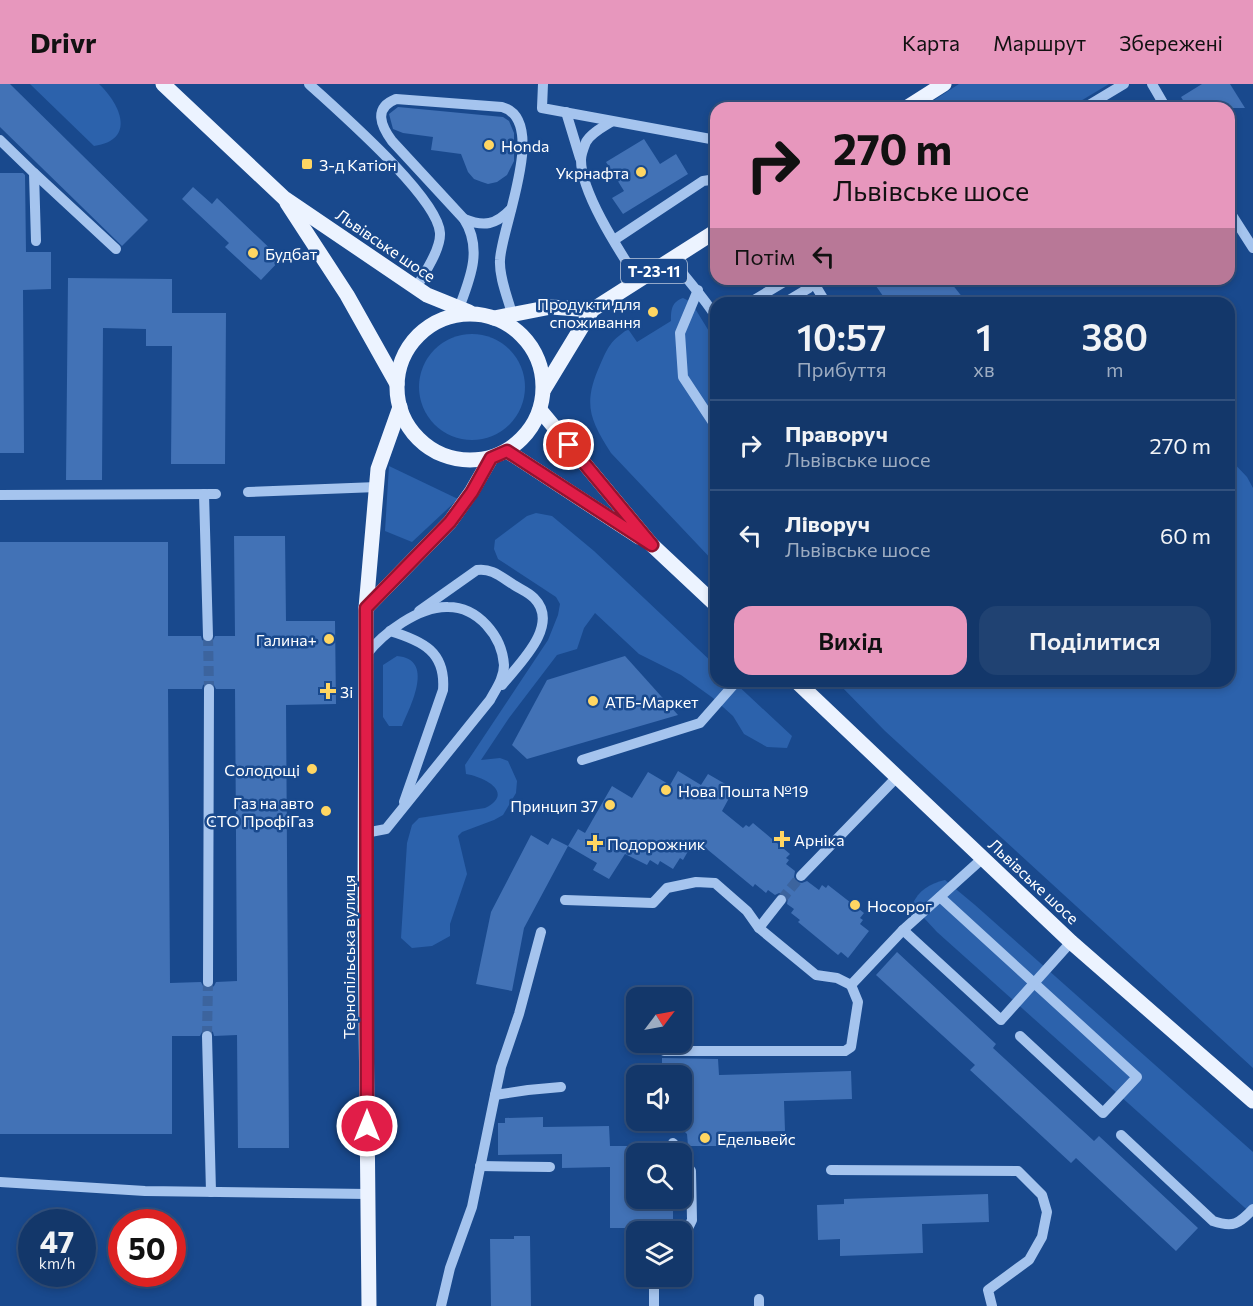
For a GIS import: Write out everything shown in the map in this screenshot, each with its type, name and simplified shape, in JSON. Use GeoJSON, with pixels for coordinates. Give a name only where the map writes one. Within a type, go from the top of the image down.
{"type":"FeatureCollection","features":[{"type":"Feature","properties":{"kind":"main road","name":"Львівське шосе"},"geometry":{"type":"LineString","coordinates":[[163,84],[284,198],[427,295],[465,311]]}},
{"type":"Feature","properties":{"kind":"main road"},"geometry":{"type":"LineString","coordinates":[[916,102],[944,84]]}},
{"type":"Feature","properties":{"kind":"main road","name":"Львівське шосе"},"geometry":{"type":"LineString","coordinates":[[284,198],[347,295],[397,384]]}},
{"type":"Feature","properties":{"kind":"main road","name":"Т-23-11"},"geometry":{"type":"LineString","coordinates":[[544,389],[592,310],[710,235]]}},
{"type":"Feature","properties":{"kind":"main road","name":"Т-23-11"},"geometry":{"type":"LineString","coordinates":[[494,318],[551,307],[592,310]]}},
{"type":"Feature","properties":{"kind":"main road","name":"Т-23-11"},"geometry":{"type":"LineString","coordinates":[[465,311],[494,318],[515,328],[531,345],[541,366],[544,389],[540,410],[529,431],[507,451],[491,458],[468,460],[445,456],[425,445],[409,428],[400,407],[397,384],[401,361],[412,342],[429,326],[465,311]]}},
{"type":"Feature","properties":{"kind":"main road","name":"Тернопільська вулиця"},"geometry":{"type":"LineString","coordinates":[[369,1306],[365,833],[366,608],[378,470],[400,407]]}},
{"type":"Feature","properties":{"kind":"main road"},"geometry":{"type":"LineString","coordinates":[[540,410],[652,545],[710,599]]}},
{"type":"Feature","properties":{"kind":"main road"},"geometry":{"type":"LineString","coordinates":[[507,451],[652,545]]}},
{"type":"Feature","properties":{"kind":"main road"},"geometry":{"type":"LineString","coordinates":[[366,608],[450,522],[472,492],[491,458]]}},
{"type":"Feature","properties":{"kind":"main road","name":"Львівське шосе"},"geometry":{"type":"LineString","coordinates":[[802,687],[1071,942],[1253,1101]]}},
{"type":"Feature","properties":{"kind":"street"},"geometry":{"type":"LineString","coordinates":[[309,84],[385,156],[433,212],[440,233],[433,261],[416,288]]}},
{"type":"Feature","properties":{"kind":"street"},"geometry":{"type":"LineString","coordinates":[[543,84],[542,108],[710,139]]}},
{"type":"Feature","properties":{"kind":"street"},"geometry":{"type":"LineString","coordinates":[[1094,102],[1124,84]]}},
{"type":"Feature","properties":{"kind":"street"},"geometry":{"type":"LineString","coordinates":[[1152,84],[1163,102]]}},
{"type":"Feature","properties":{"kind":"street"},"geometry":{"type":"LineString","coordinates":[[465,311],[473,271],[473,242],[470,229],[464,219],[383,129],[380,119],[383,109],[388,102],[396,99],[490,106],[510,109],[514,113],[522,130],[524,145],[500,261],[512,314]]}},
{"type":"Feature","properties":{"kind":"street"},"geometry":{"type":"LineString","coordinates":[[566,112],[579,148],[585,181],[614,240],[638,280]]}},
{"type":"Feature","properties":{"kind":"street"},"geometry":{"type":"LineString","coordinates":[[581,159],[586,141],[611,122]]}},
{"type":"Feature","properties":{"kind":"street"},"geometry":{"type":"LineString","coordinates":[[0,140],[116,249]]}},
{"type":"Feature","properties":{"kind":"street"},"geometry":{"type":"LineString","coordinates":[[34,173],[36,241]]}},
{"type":"Feature","properties":{"kind":"street"},"geometry":{"type":"LineString","coordinates":[[614,240],[703,181],[710,180]]}},
{"type":"Feature","properties":{"kind":"street"},"geometry":{"type":"LineString","coordinates":[[464,219],[487,225],[503,217],[511,209]]}},
{"type":"Feature","properties":{"kind":"street"},"geometry":{"type":"LineString","coordinates":[[1235,220],[1253,249]]}},
{"type":"Feature","properties":{"kind":"street"},"geometry":{"type":"LineString","coordinates":[[672,259],[710,306]]}},
{"type":"Feature","properties":{"kind":"street"},"geometry":{"type":"LineString","coordinates":[[759,297],[779,285]]}},
{"type":"Feature","properties":{"kind":"street"},"geometry":{"type":"LineString","coordinates":[[794,297],[810,285]]}},
{"type":"Feature","properties":{"kind":"street"},"geometry":{"type":"LineString","coordinates":[[698,290],[680,333],[683,377],[710,418]]}},
{"type":"Feature","properties":{"kind":"street"},"geometry":{"type":"LineString","coordinates":[[248,492],[377,487]]}},
{"type":"Feature","properties":{"kind":"street"},"geometry":{"type":"LineString","coordinates":[[204,494],[208,636]]}},
{"type":"Feature","properties":{"kind":"street"},"geometry":{"type":"LineString","coordinates":[[0,495],[216,494]]}},
{"type":"Feature","properties":{"kind":"street"},"geometry":{"type":"LineString","coordinates":[[365,833],[386,829],[538,640],[543,624],[540,607],[533,597],[488,568],[477,570],[377,640],[366,655]]}},
{"type":"Feature","properties":{"kind":"street"},"geometry":{"type":"LineString","coordinates":[[412,616],[446,606],[464,609],[479,617],[491,631],[504,666],[502,679],[490,700]]}},
{"type":"Feature","properties":{"kind":"street"},"geometry":{"type":"LineString","coordinates":[[390,631],[413,638],[429,650],[439,661],[444,675],[443,690],[401,808]]}},
{"type":"Feature","properties":{"kind":"street"},"geometry":{"type":"LineString","coordinates":[[582,759],[700,723],[732,687]]}},
{"type":"Feature","properties":{"kind":"street"},"geometry":{"type":"LineString","coordinates":[[208,982],[209,688]]}},
{"type":"Feature","properties":{"kind":"street"},"geometry":{"type":"LineString","coordinates":[[801,876],[897,777]]}},
{"type":"Feature","properties":{"kind":"street"},"geometry":{"type":"LineString","coordinates":[[851,985],[903,930],[982,858]]}},
{"type":"Feature","properties":{"kind":"street"},"geometry":{"type":"LineString","coordinates":[[565,900],[653,903],[667,888],[696,882],[715,883],[747,911],[759,928],[816,975],[837,978],[851,985],[858,1002],[851,1047],[845,1051],[692,1052]]}},
{"type":"Feature","properties":{"kind":"street"},"geometry":{"type":"LineString","coordinates":[[939,897],[1137,1077],[1102,1113],[1020,1036]]}},
{"type":"Feature","properties":{"kind":"street"},"geometry":{"type":"LineString","coordinates":[[759,928],[782,900]]}},
{"type":"Feature","properties":{"kind":"street"},"geometry":{"type":"LineString","coordinates":[[903,930],[1001,1020],[1071,942]]}},
{"type":"Feature","properties":{"kind":"street"},"geometry":{"type":"LineString","coordinates":[[441,1306],[450,1268],[472,1207],[501,1067],[519,1014],[541,932]]}},
{"type":"Feature","properties":{"kind":"street"},"geometry":{"type":"LineString","coordinates":[[207,1036],[212,1192]]}},
{"type":"Feature","properties":{"kind":"street"},"geometry":{"type":"LineString","coordinates":[[495,1095],[561,1087]]}},
{"type":"Feature","properties":{"kind":"street"},"geometry":{"type":"LineString","coordinates":[[1121,1135],[1213,1221],[1226,1226],[1241,1222],[1253,1209]]}},
{"type":"Feature","properties":{"kind":"street"},"geometry":{"type":"LineString","coordinates":[[480,1166],[550,1167]]}},
{"type":"Feature","properties":{"kind":"street"},"geometry":{"type":"LineString","coordinates":[[831,1170],[1017,1171],[1041,1195],[1047,1212],[1042,1238],[1029,1260],[988,1290],[992,1306]]}},
{"type":"Feature","properties":{"kind":"street"},"geometry":{"type":"LineString","coordinates":[[0,1182],[145,1191],[368,1194]]}},
{"type":"Feature","properties":{"kind":"street"},"geometry":{"type":"LineString","coordinates":[[654,1287],[654,1306]]}},
{"type":"Feature","properties":{"kind":"shaded area"},"geometry":{"type":"Polygon","coordinates":[[[30,84],[99,84],[107,92],[118,111],[120,129],[116,137],[94,146],[30,84]]]}},
{"type":"Feature","properties":{"kind":"shaded area"},"geometry":{"type":"Polygon","coordinates":[[[959,84],[1109,84],[1079,102],[931,102],[959,84]]]}},
{"type":"Feature","properties":{"kind":"shaded area"},"geometry":{"type":"Polygon","coordinates":[[[683,298],[691,302],[710,333],[710,558],[611,453],[593,420],[591,410],[591,390],[611,344],[628,329],[637,342],[671,321],[674,304],[683,298]]]}},
{"type":"Feature","properties":{"kind":"shaded area"},"geometry":{"type":"Polygon","coordinates":[[[472,334],[492,338],[509,350],[521,367],[525,387],[521,407],[509,424],[492,436],[472,440],[452,436],[435,424],[423,407],[419,387],[423,367],[435,350],[452,338],[472,334]]]}},
{"type":"Feature","properties":{"kind":"shaded area"},"geometry":{"type":"Polygon","coordinates":[[[1235,464],[1247,477],[1253,488],[1253,1068],[885,731],[842,687],[1235,687],[1235,464]]]}},
{"type":"Feature","properties":{"kind":"shaded area"},"geometry":{"type":"Polygon","coordinates":[[[389,466],[458,499],[412,542],[385,531],[389,466]]]}},
{"type":"Feature","properties":{"kind":"shaded area"},"geometry":{"type":"Polygon","coordinates":[[[536,513],[552,516],[594,551],[710,660],[710,687],[739,687],[792,736],[787,748],[767,747],[744,734],[733,716],[713,698],[681,675],[639,654],[595,613],[584,628],[577,649],[557,655],[509,718],[481,760],[500,758],[508,761],[517,781],[516,793],[503,815],[462,832],[458,836],[467,874],[450,924],[450,936],[432,946],[412,948],[401,938],[407,843],[412,825],[419,818],[485,808],[494,802],[497,791],[494,786],[481,778],[466,774],[465,765],[548,640],[558,615],[560,604],[556,597],[498,559],[494,549],[495,540],[527,516],[536,513]]]}},
{"type":"Feature","properties":{"kind":"shaded area"},"geometry":{"type":"Polygon","coordinates":[[[397,656],[408,659],[415,665],[418,674],[417,684],[402,726],[389,726],[383,717],[383,665],[397,656]]]}},
{"type":"Feature","properties":{"kind":"shaded area"},"geometry":{"type":"Polygon","coordinates":[[[945,880],[1253,1152],[1253,1215],[937,932],[912,905],[925,888],[945,880]]]}},
{"type":"Feature","properties":{"kind":"building"},"geometry":{"type":"Polygon","coordinates":[[[0,84],[10,84],[148,220],[122,246],[0,127],[0,84]]]}},
{"type":"Feature","properties":{"kind":"building"},"geometry":{"type":"Polygon","coordinates":[[[1202,84],[1230,84],[1245,108],[1235,108],[1235,102],[1184,102],[1181,97],[1202,84]]]}},
{"type":"Feature","properties":{"kind":"building"},"geometry":{"type":"Polygon","coordinates":[[[398,107],[503,117],[509,121],[514,133],[514,161],[507,175],[497,182],[488,184],[474,179],[468,172],[461,154],[431,150],[433,137],[403,133],[393,129],[389,114],[398,107]]]}},
{"type":"Feature","properties":{"kind":"building"},"geometry":{"type":"Polygon","coordinates":[[[644,139],[660,164],[676,154],[688,174],[623,214],[612,198],[624,191],[606,162],[644,139]]]}},
{"type":"Feature","properties":{"kind":"building"},"geometry":{"type":"Polygon","coordinates":[[[0,173],[23,173],[25,175],[26,252],[51,252],[51,289],[23,290],[24,453],[0,453],[0,173]]]}},
{"type":"Feature","properties":{"kind":"building"},"geometry":{"type":"Polygon","coordinates":[[[193,187],[212,204],[217,198],[281,259],[261,280],[225,247],[229,243],[182,199],[193,187]]]}},
{"type":"Feature","properties":{"kind":"building"},"geometry":{"type":"Polygon","coordinates":[[[68,278],[172,279],[172,313],[226,313],[225,464],[171,464],[172,346],[146,346],[146,329],[103,328],[102,480],[66,480],[68,278]]]}},
{"type":"Feature","properties":{"kind":"building"},"geometry":{"type":"Polygon","coordinates":[[[875,285],[953,285],[962,297],[884,297],[875,285]]]}},
{"type":"Feature","properties":{"kind":"building"},"geometry":{"type":"Polygon","coordinates":[[[234,536],[285,536],[286,621],[335,621],[336,704],[286,705],[289,1148],[238,1148],[237,1035],[214,1036],[213,1032],[207,1029],[203,1030],[200,1036],[172,1036],[172,1134],[0,1134],[0,542],[168,542],[168,636],[201,636],[202,640],[208,643],[212,642],[215,636],[235,636],[234,536]],[[208,682],[203,685],[202,689],[168,689],[170,983],[201,982],[204,988],[209,989],[216,982],[237,981],[235,689],[216,689],[213,683],[208,682]]]}},
{"type":"Feature","properties":{"kind":"building"},"geometry":{"type":"Polygon","coordinates":[[[625,656],[678,715],[527,759],[512,745],[547,680],[625,656]]]}},
{"type":"Feature","properties":{"kind":"building"},"geometry":{"type":"Polygon","coordinates":[[[678,771],[701,785],[708,774],[734,789],[722,811],[743,828],[753,823],[790,854],[786,858],[789,860],[786,864],[795,871],[796,882],[807,881],[819,890],[822,885],[826,888],[828,885],[864,913],[860,918],[863,920],[860,924],[869,931],[848,958],[841,952],[838,955],[798,922],[800,920],[791,913],[794,909],[787,904],[788,898],[785,894],[775,895],[768,890],[766,893],[755,884],[753,887],[702,845],[698,851],[691,846],[683,860],[680,858],[673,869],[660,861],[658,865],[650,860],[647,865],[625,854],[609,879],[593,870],[597,863],[568,846],[578,829],[585,833],[612,786],[632,798],[648,772],[670,785],[678,771]]]}},
{"type":"Feature","properties":{"kind":"building"},"geometry":{"type":"Polygon","coordinates":[[[531,835],[548,845],[552,838],[568,846],[524,928],[512,991],[476,984],[491,912],[531,835]]]}},
{"type":"Feature","properties":{"kind":"building"},"geometry":{"type":"Polygon","coordinates":[[[897,952],[996,1044],[993,1048],[1094,1141],[1099,1136],[1198,1228],[1176,1251],[1076,1158],[1071,1163],[970,1070],[975,1065],[876,975],[897,952]]]}},
{"type":"Feature","properties":{"kind":"building"},"geometry":{"type":"Polygon","coordinates":[[[662,1058],[718,1059],[719,1075],[851,1071],[852,1099],[784,1101],[785,1131],[727,1132],[727,1146],[692,1146],[692,1143],[688,1143],[687,1134],[684,1131],[692,1131],[692,1065],[662,1065],[662,1058]]]}},
{"type":"Feature","properties":{"kind":"building"},"geometry":{"type":"Polygon","coordinates":[[[543,1117],[543,1127],[609,1126],[610,1146],[626,1146],[626,1209],[673,1209],[673,1221],[626,1221],[626,1228],[610,1228],[610,1167],[562,1168],[562,1154],[498,1155],[498,1123],[505,1123],[505,1118],[543,1117]]]}},
{"type":"Feature","properties":{"kind":"building"},"geometry":{"type":"Polygon","coordinates":[[[988,1194],[989,1222],[922,1224],[923,1253],[840,1256],[840,1239],[818,1240],[817,1205],[844,1204],[844,1199],[988,1194]]]}},
{"type":"Feature","properties":{"kind":"building"},"geometry":{"type":"Polygon","coordinates":[[[514,1236],[530,1236],[531,1306],[491,1306],[490,1239],[514,1239],[514,1236]]]}},
{"type":"Feature","properties":{"kind":"tunnel"},"geometry":{"type":"LineString","coordinates":[[208,636],[209,689]]}},
{"type":"Feature","properties":{"kind":"tunnel"},"geometry":{"type":"LineString","coordinates":[[781,900],[801,876]]}},
{"type":"Feature","properties":{"kind":"tunnel"},"geometry":{"type":"LineString","coordinates":[[207,1036],[208,982]]}},
{"type":"Feature","properties":{"kind":"place","name":"Honda"},"geometry":{"type":"Point","coordinates":[489,145]}},
{"type":"Feature","properties":{"kind":"place","name":"З-д Катіон"},"geometry":{"type":"Point","coordinates":[307,164]}},
{"type":"Feature","properties":{"kind":"place","name":"Укрнафта"},"geometry":{"type":"Point","coordinates":[641,172]}},
{"type":"Feature","properties":{"kind":"place","name":"Будбат"},"geometry":{"type":"Point","coordinates":[253,253]}},
{"type":"Feature","properties":{"kind":"place","name":"Продукти для споживання"},"geometry":{"type":"Point","coordinates":[653,312]}},
{"type":"Feature","properties":{"kind":"place","name":"Галина+"},"geometry":{"type":"Point","coordinates":[329,639]}},
{"type":"Feature","properties":{"kind":"place","name":"3і"},"geometry":{"type":"Point","coordinates":[328,691]}},
{"type":"Feature","properties":{"kind":"place","name":"АТБ-Маркет"},"geometry":{"type":"Point","coordinates":[593,701]}},
{"type":"Feature","properties":{"kind":"place","name":"Солодощі"},"geometry":{"type":"Point","coordinates":[312,769]}},
{"type":"Feature","properties":{"kind":"place","name":"Нова Пошта №19"},"geometry":{"type":"Point","coordinates":[666,790]}},
{"type":"Feature","properties":{"kind":"place","name":"Принцип 37"},"geometry":{"type":"Point","coordinates":[610,805]}},
{"type":"Feature","properties":{"kind":"place","name":"Газ на авто СТО ПрофіГаз"},"geometry":{"type":"Point","coordinates":[326,811]}},
{"type":"Feature","properties":{"kind":"place","name":"Арніка"},"geometry":{"type":"Point","coordinates":[782,839]}},
{"type":"Feature","properties":{"kind":"place","name":"Подорожник"},"geometry":{"type":"Point","coordinates":[595,843]}},
{"type":"Feature","properties":{"kind":"place","name":"Носорог"},"geometry":{"type":"Point","coordinates":[855,905]}},
{"type":"Feature","properties":{"kind":"place","name":"Едельвейс"},"geometry":{"type":"Point","coordinates":[705,1138]}},
{"type":"Feature","properties":{"kind":"route"},"geometry":{"type":"LineString","coordinates":[[367,1126],[366,608],[450,522],[472,492],[491,458],[507,451],[652,545],[569,445]]}}]}
